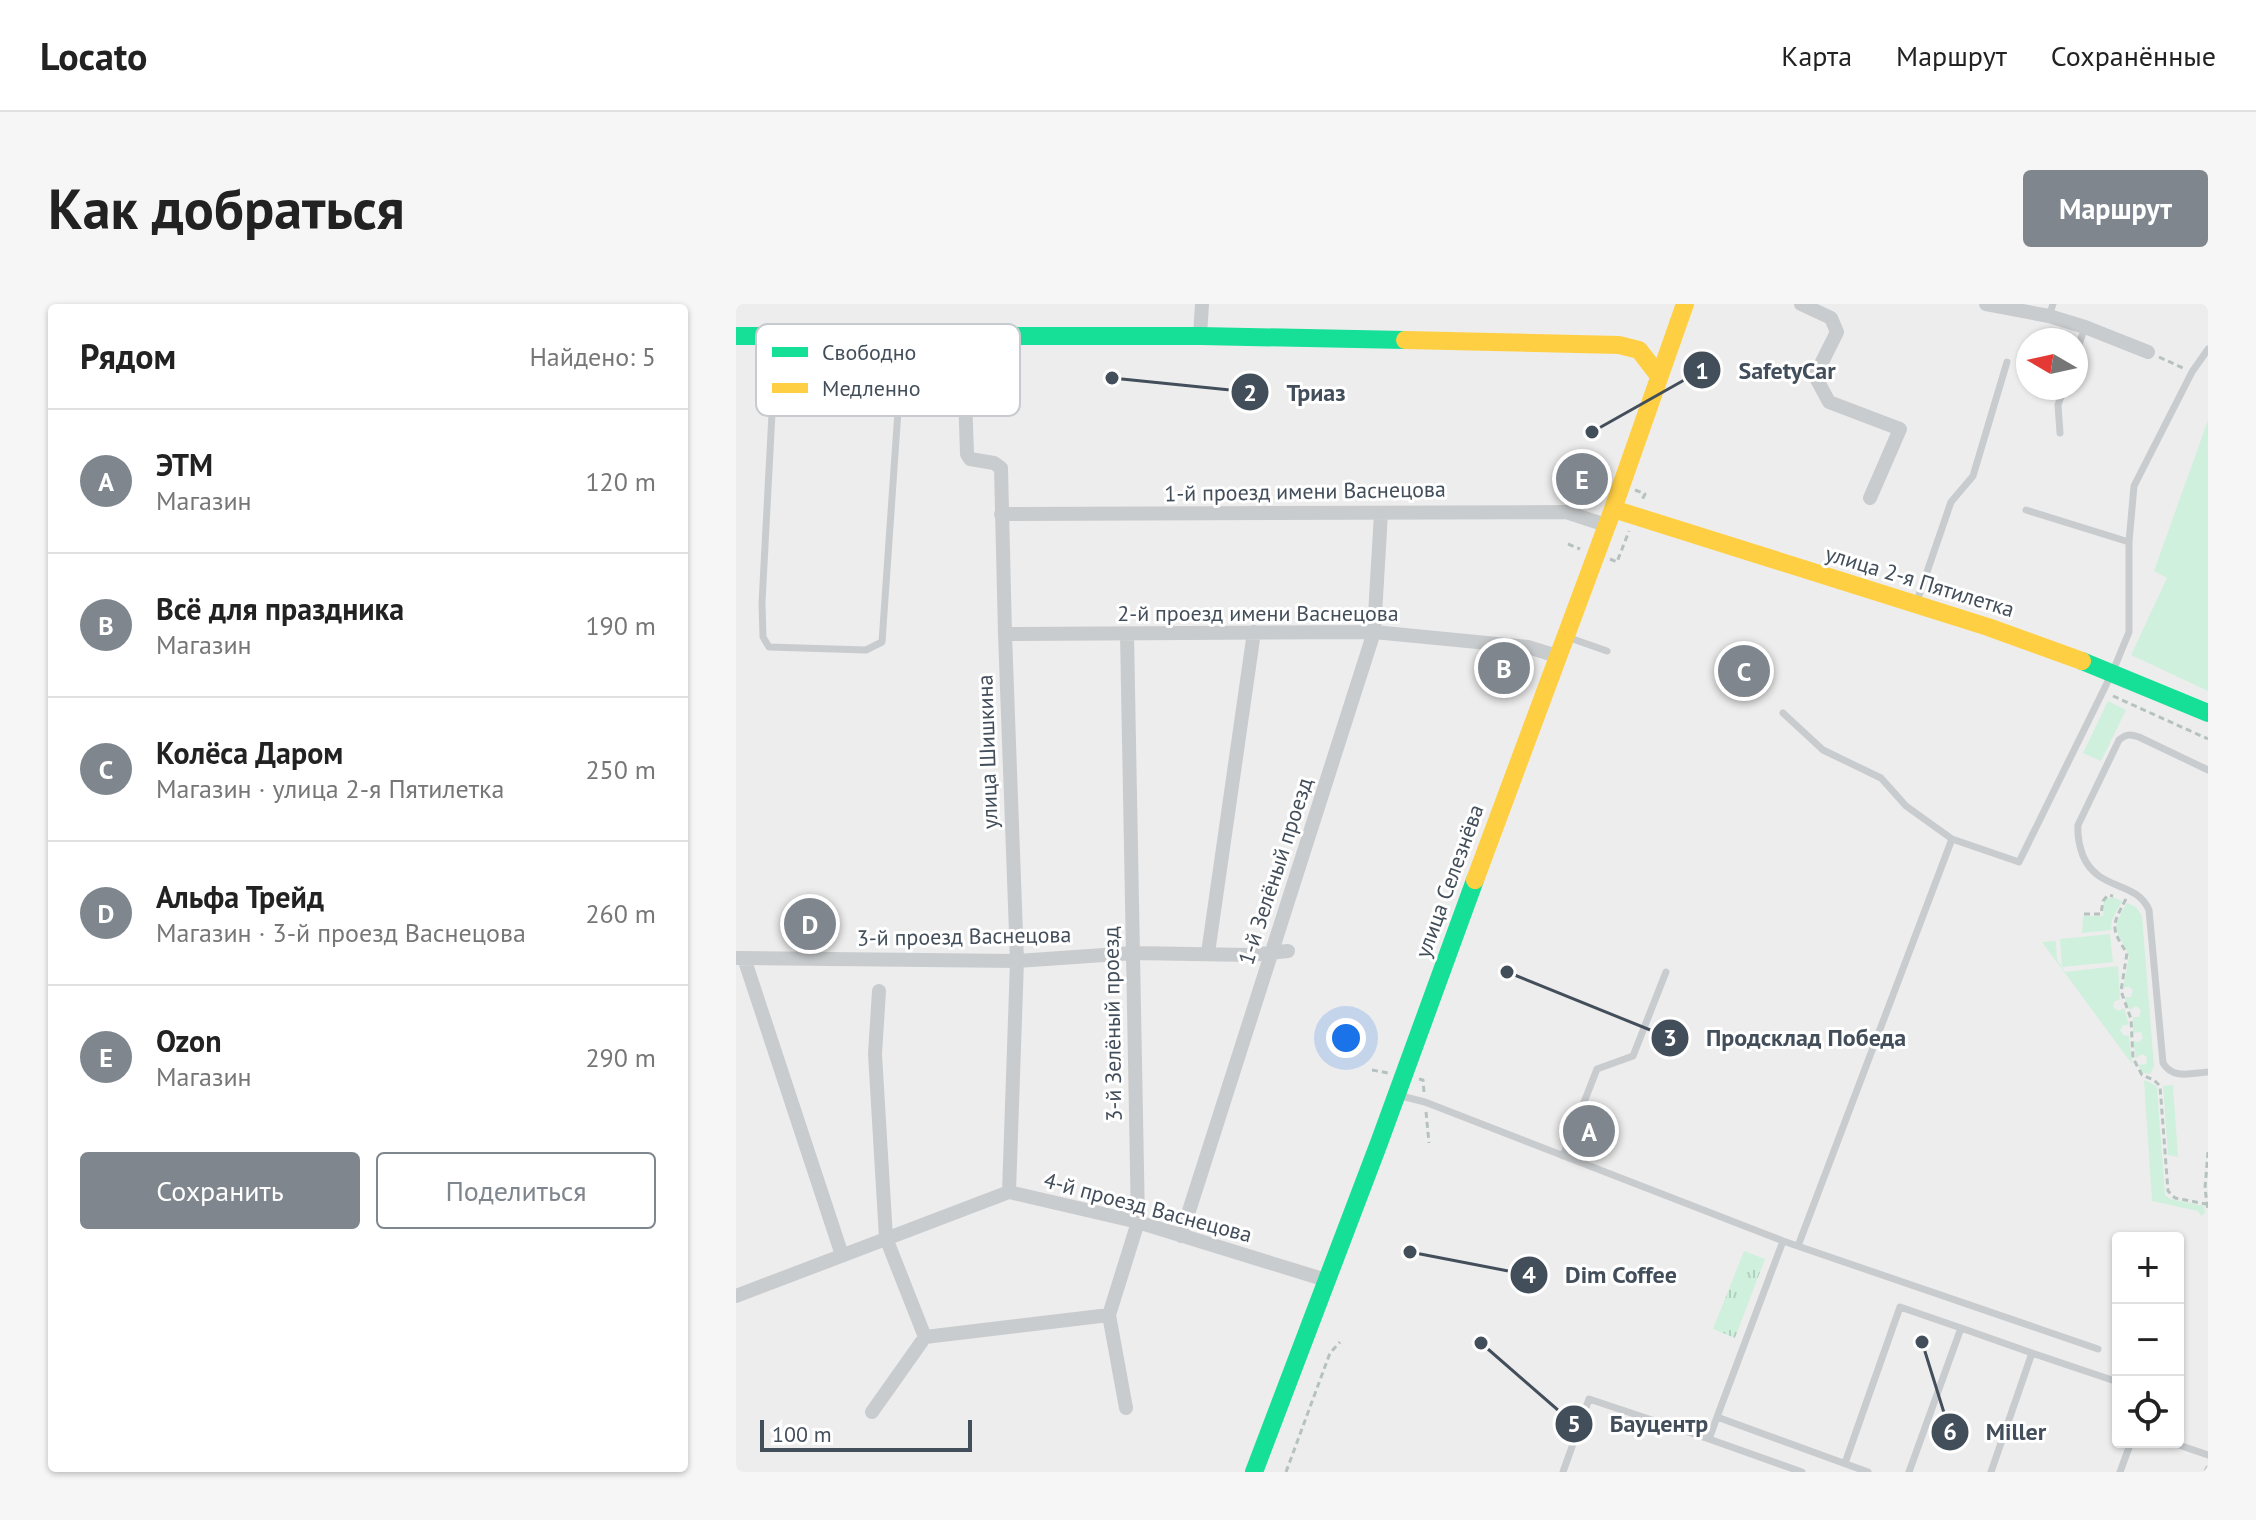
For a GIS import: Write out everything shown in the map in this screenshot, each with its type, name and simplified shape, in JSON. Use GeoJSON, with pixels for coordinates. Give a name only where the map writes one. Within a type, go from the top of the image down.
{"type":"FeatureCollection","features":[{"type":"Feature","properties":{"kind":"street"},"geometry":{"type":"LineString","coordinates":[[1200,336],[1202,304]]}},
{"type":"Feature","properties":{"kind":"street","name":"улица Селезнёва"},"geometry":{"type":"LineString","coordinates":[[1254,1472],[1397,1095],[1685,304]]}},
{"type":"Feature","properties":{"kind":"street"},"geometry":{"type":"LineString","coordinates":[[1801,304],[1831,318],[1837,332],[1815,376],[1829,402],[1900,429],[1870,498]]}},
{"type":"Feature","properties":{"kind":"street"},"geometry":{"type":"LineString","coordinates":[[1986,304],[2051,310],[2148,352]]}},
{"type":"Feature","properties":{"kind":"street"},"geometry":{"type":"LineString","coordinates":[[1020,335],[1619,345],[1639,350],[1659,376]]}},
{"type":"Feature","properties":{"kind":"street"},"geometry":{"type":"LineString","coordinates":[[736,336],[756,336]]}},
{"type":"Feature","properties":{"kind":"street","name":"улица Шишкина"},"geometry":{"type":"LineString","coordinates":[[966,416],[967,454],[970,459],[994,463],[1001,468],[1017,961],[1009,1192]]}},
{"type":"Feature","properties":{"kind":"street","name":"1-й проезд имени Васнецова"},"geometry":{"type":"LineString","coordinates":[[1001,514],[1566,512],[1610,517]]}},
{"type":"Feature","properties":{"kind":"street","name":"1-й Зелёный проезд"},"geometry":{"type":"LineString","coordinates":[[1181,1236],[1374,632],[1381,513]]}},
{"type":"Feature","properties":{"kind":"street","name":"улица 2-я Пятилетка"},"geometry":{"type":"LineString","coordinates":[[1610,517],[2014,635],[2113,671],[2208,713]]}},
{"type":"Feature","properties":{"kind":"street"},"geometry":{"type":"LineString","coordinates":[[1208,953],[1254,632]]}},
{"type":"Feature","properties":{"kind":"street","name":"2-й проезд имени Васнецова"},"geometry":{"type":"LineString","coordinates":[[1005,634],[1374,632],[1528,647],[1557,656]]}},
{"type":"Feature","properties":{"kind":"street","name":"3-й Зелёный проезд"},"geometry":{"type":"LineString","coordinates":[[1126,1408],[1109,1315],[1138,1222],[1127,634]]}},
{"type":"Feature","properties":{"kind":"street","name":"3-й проезд Васнецова"},"geometry":{"type":"LineString","coordinates":[[740,958],[1017,961],[1133,953],[1271,954],[1288,951]]}},
{"type":"Feature","properties":{"kind":"street"},"geometry":{"type":"LineString","coordinates":[[740,958],[842,1255]]}},
{"type":"Feature","properties":{"kind":"street"},"geometry":{"type":"LineString","coordinates":[[879,991],[875,1054],[886,1238],[925,1337]]}},
{"type":"Feature","properties":{"kind":"street","name":"4-й проезд Васнецова"},"geometry":{"type":"LineString","coordinates":[[736,1296],[1009,1192],[1138,1222],[1326,1280]]}},
{"type":"Feature","properties":{"kind":"street"},"geometry":{"type":"LineString","coordinates":[[872,1412],[925,1337],[1109,1315]]}},
{"type":"Feature","properties":{"kind":"lane"},"geometry":{"type":"LineString","coordinates":[[1783,713],[1823,750],[1881,778],[1906,806],[1952,839],[2019,862],[2129,632],[2129,542],[2134,486],[2192,372],[2208,349]]}},
{"type":"Feature","properties":{"kind":"lane"},"geometry":{"type":"LineString","coordinates":[[1916,605],[1951,502],[1973,476],[2007,362]]}},
{"type":"Feature","properties":{"kind":"lane"},"geometry":{"type":"LineString","coordinates":[[2060,400],[2060,433]]}},
{"type":"Feature","properties":{"kind":"lane"},"geometry":{"type":"LineString","coordinates":[[772,416],[763,637],[769,647],[866,650],[882,642],[898,416]]}},
{"type":"Feature","properties":{"kind":"lane"},"geometry":{"type":"LineString","coordinates":[[2026,510],[2129,542]]}},
{"type":"Feature","properties":{"kind":"lane"},"geometry":{"type":"LineString","coordinates":[[1564,636],[1607,651]]}},
{"type":"Feature","properties":{"kind":"lane"},"geometry":{"type":"LineString","coordinates":[[2208,770],[2139,737],[2131,734],[2124,736],[2119,740],[2078,825],[2077,836],[2089,869],[2100,878],[2139,895],[2146,902],[2166,1069],[2178,1074],[2208,1072]]}},
{"type":"Feature","properties":{"kind":"lane"},"geometry":{"type":"LineString","coordinates":[[1798,1246],[1952,839]]}},
{"type":"Feature","properties":{"kind":"lane"},"geometry":{"type":"LineString","coordinates":[[1563,1156],[1597,1069],[1633,1056],[1666,972]]}},
{"type":"Feature","properties":{"kind":"lane"},"geometry":{"type":"LineString","coordinates":[[1397,1095],[1425,1102],[1783,1241],[2098,1349]]}},
{"type":"Feature","properties":{"kind":"lane"},"geometry":{"type":"LineString","coordinates":[[1709,1439],[1783,1241]]}},
{"type":"Feature","properties":{"kind":"lane"},"geometry":{"type":"LineString","coordinates":[[1845,1463],[1900,1307],[2112,1380]]}},
{"type":"Feature","properties":{"kind":"lane"},"geometry":{"type":"LineString","coordinates":[[1909,1472],[1961,1328]]}},
{"type":"Feature","properties":{"kind":"lane"},"geometry":{"type":"LineString","coordinates":[[1991,1472],[2032,1353]]}},
{"type":"Feature","properties":{"kind":"lane"},"geometry":{"type":"LineString","coordinates":[[1563,1472],[1589,1399],[1802,1472]]}},
{"type":"Feature","properties":{"kind":"lane"},"geometry":{"type":"LineString","coordinates":[[1717,1417],[1868,1472]]}},
{"type":"Feature","properties":{"kind":"lane"},"geometry":{"type":"LineString","coordinates":[[2184,1447],[2208,1455]]}},
{"type":"Feature","properties":{"kind":"lane"},"geometry":{"type":"LineString","coordinates":[[2120,1472],[2129,1448]]}},
{"type":"Feature","properties":{"kind":"path"},"geometry":{"type":"LineString","coordinates":[[2148,352],[2192,372]]}},
{"type":"Feature","properties":{"kind":"path"},"geometry":{"type":"LineString","coordinates":[[2103,691],[2208,739]]}},
{"type":"Feature","properties":{"kind":"path"},"geometry":{"type":"LineString","coordinates":[[2130,891],[2113,927],[2127,953],[2121,991],[2131,1019],[2135,1064],[2142,1075],[2160,1086],[2169,1194],[2206,1204]]}},
{"type":"Feature","properties":{"kind":"path"},"geometry":{"type":"LineString","coordinates":[[2154,1080],[2166,1078]]}},
{"type":"Feature","properties":{"kind":"path"},"geometry":{"type":"LineString","coordinates":[[2208,1152],[2205,1188],[2208,1211]]}},
{"type":"Feature","properties":{"kind":"path"},"geometry":{"type":"LineString","coordinates":[[1286,1472],[1330,1353],[1340,1342]]}},
{"type":"Feature","properties":{"kind":"green space"},"geometry":{"type":"Polygon","coordinates":[[[2208,420],[2208,691],[2131,655],[2167,578],[2154,571],[2208,420]]]}},
{"type":"Feature","properties":{"kind":"green space"},"geometry":{"type":"Polygon","coordinates":[[[2108,701],[2126,710],[2101,761],[2083,753],[2108,701]]]}},
{"type":"Feature","properties":{"kind":"green space"},"geometry":{"type":"Polygon","coordinates":[[[2113,897],[2122,901],[2112,920],[2111,930],[2082,933],[2083,916],[2103,916],[2104,900],[2113,897]]]}},
{"type":"Feature","properties":{"kind":"green space"},"geometry":{"type":"Polygon","coordinates":[[[2127,903],[2136,907],[2142,916],[2154,1066],[2150,1074],[2143,1073],[2138,1065],[2146,1064],[2147,1057],[2142,1054],[2136,1058],[2133,1041],[2139,1042],[2143,1038],[2141,1032],[2133,1033],[2133,1017],[2139,1017],[2141,1010],[2136,1006],[2130,1010],[2124,997],[2131,997],[2133,990],[2128,986],[2123,989],[2129,957],[2116,927],[2127,903]]]}},
{"type":"Feature","properties":{"kind":"green space"},"geometry":{"type":"Polygon","coordinates":[[[2110,934],[2113,962],[2062,967],[2060,939],[2110,934]]]}},
{"type":"Feature","properties":{"kind":"green space"},"geometry":{"type":"Polygon","coordinates":[[[2056,941],[2057,960],[2065,972],[2118,966],[2120,999],[2114,1002],[2113,1007],[2118,1011],[2124,1008],[2129,1025],[2123,1025],[2120,1030],[2123,1035],[2129,1036],[2132,1064],[2042,942],[2056,941]]]}},
{"type":"Feature","properties":{"kind":"green space"},"geometry":{"type":"Polygon","coordinates":[[[2144,1080],[2157,1088],[2165,1195],[2170,1199],[2204,1206],[2205,1213],[2201,1216],[2198,1211],[2152,1201],[2144,1080]]]}},
{"type":"Feature","properties":{"kind":"green space"},"geometry":{"type":"Polygon","coordinates":[[[2173,1085],[2178,1157],[2168,1155],[2163,1086],[2173,1085]]]}},
{"type":"Feature","properties":{"kind":"green space"},"geometry":{"type":"Polygon","coordinates":[[[1744,1251],[1765,1259],[1735,1338],[1713,1329],[1744,1251]]]}},
{"type":"Feature","properties":{"kind":"traffic: fast"},"geometry":{"type":"LineString","coordinates":[[736,336],[756,336]]}},
{"type":"Feature","properties":{"kind":"traffic: fast"},"geometry":{"type":"LineString","coordinates":[[1020,336],[1405,340]]}},
{"type":"Feature","properties":{"kind":"traffic: fast"},"geometry":{"type":"LineString","coordinates":[[2082,661],[2208,713]]}},
{"type":"Feature","properties":{"kind":"traffic: fast"},"geometry":{"type":"LineString","coordinates":[[1254,1472],[1475,880]]}},
{"type":"Feature","properties":{"kind":"traffic: slow"},"geometry":{"type":"LineString","coordinates":[[1475,880],[1613,509],[1685,304]]}},
{"type":"Feature","properties":{"kind":"traffic: slow"},"geometry":{"type":"LineString","coordinates":[[1405,340],[1619,345],[1639,350],[1659,376]]}},
{"type":"Feature","properties":{"kind":"traffic: slow"},"geometry":{"type":"LineString","coordinates":[[1613,509],[1988,627],[2082,661]]}},
{"type":"Feature","properties":{"kind":"place","name":"Триаз"},"geometry":{"type":"Point","coordinates":[1112,378]}},
{"type":"Feature","properties":{"kind":"place","name":"SafetyCar"},"geometry":{"type":"Point","coordinates":[1592,432]}},
{"type":"Feature","properties":{"kind":"place","name":"Ozon"},"geometry":{"type":"Point","coordinates":[1582,479]}},
{"type":"Feature","properties":{"kind":"place","name":"Всё для праздника"},"geometry":{"type":"Point","coordinates":[1504,668]}},
{"type":"Feature","properties":{"kind":"place","name":"Колёса Даром"},"geometry":{"type":"Point","coordinates":[1744,671]}},
{"type":"Feature","properties":{"kind":"place","name":"Альфа Трейд"},"geometry":{"type":"Point","coordinates":[810,924]}},
{"type":"Feature","properties":{"kind":"place","name":"Продсклад Победа"},"geometry":{"type":"Point","coordinates":[1507,972]}},
{"type":"Feature","properties":{"kind":"place","name":"ЭТМ"},"geometry":{"type":"Point","coordinates":[1589,1131]}},
{"type":"Feature","properties":{"kind":"place","name":"Dim Coffee"},"geometry":{"type":"Point","coordinates":[1410,1252]}},
{"type":"Feature","properties":{"kind":"place","name":"Miller"},"geometry":{"type":"Point","coordinates":[1922,1342]}},
{"type":"Feature","properties":{"kind":"place","name":"Бауцентр"},"geometry":{"type":"Point","coordinates":[1481,1343]}}]}
